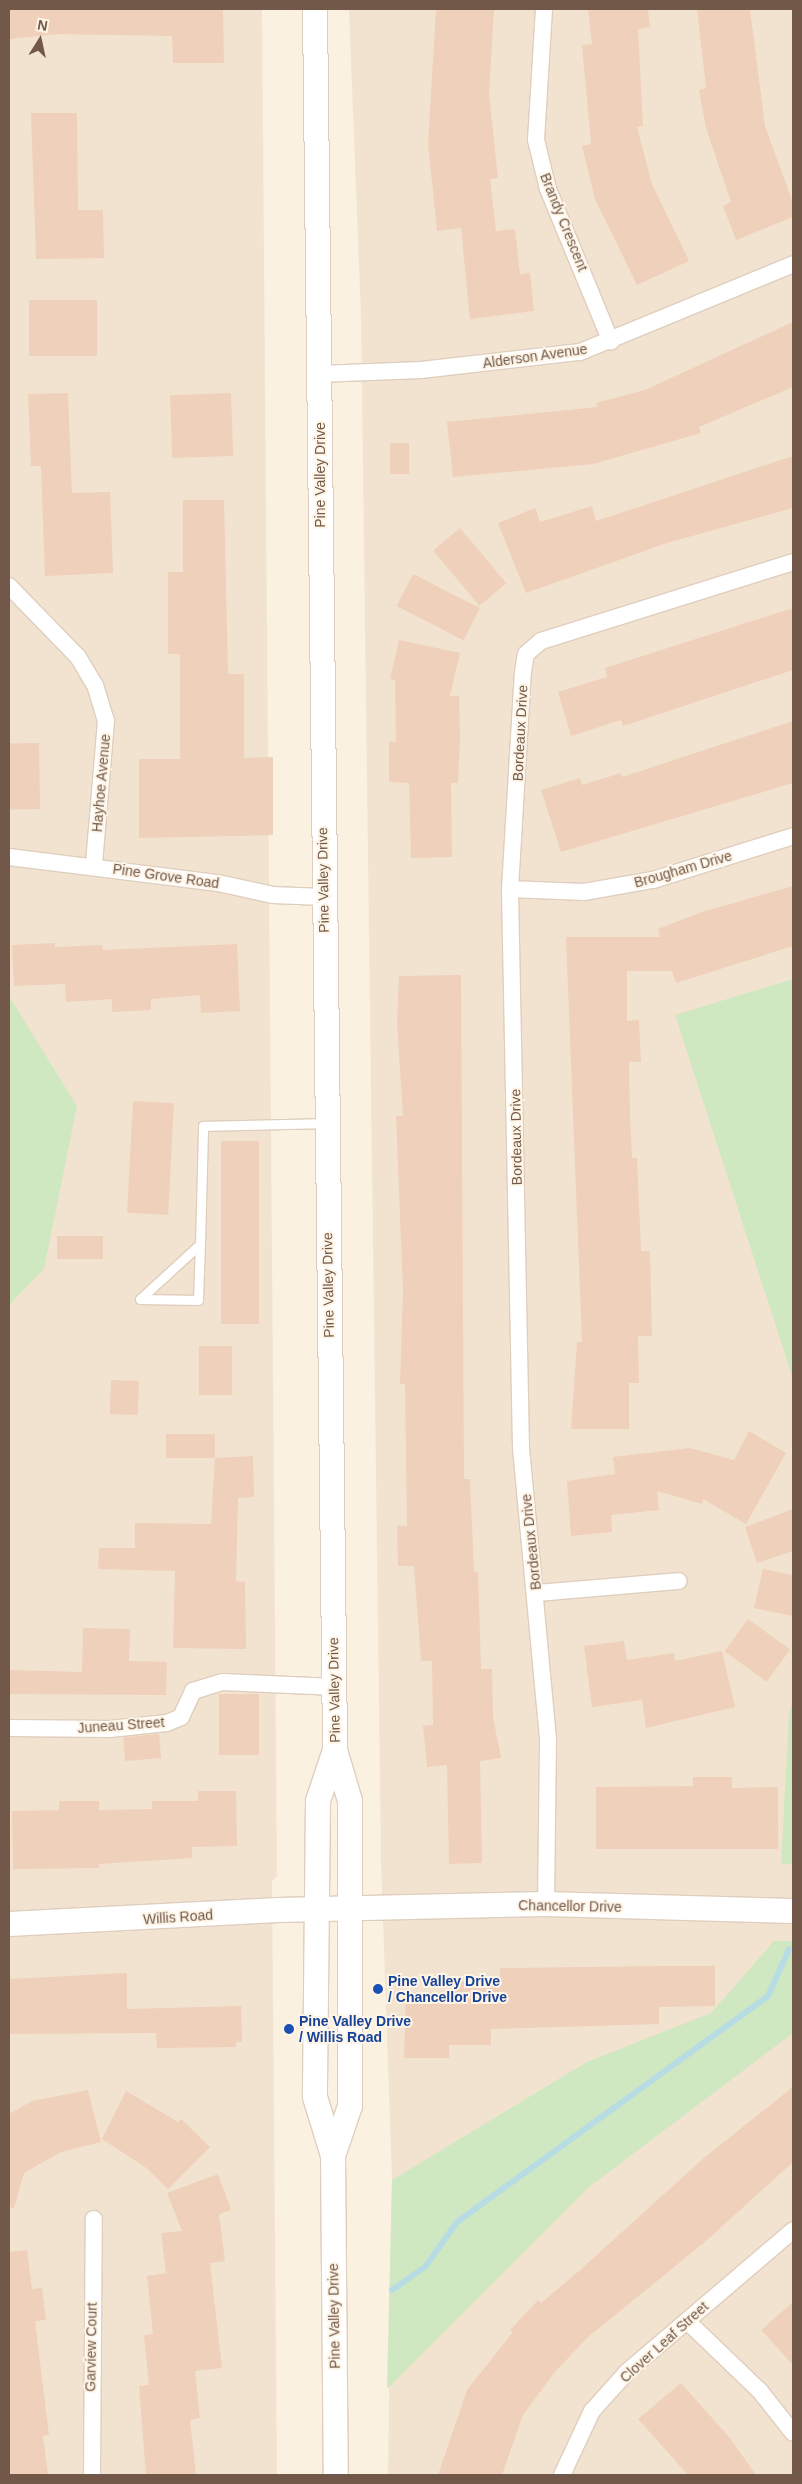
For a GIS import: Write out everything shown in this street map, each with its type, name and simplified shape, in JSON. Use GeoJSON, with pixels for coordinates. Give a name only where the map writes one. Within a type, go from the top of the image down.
{"type":"FeatureCollection","features":[{"type":"Feature","properties":{"kind":"main road","name":"Pine Valley Drive"},"geometry":{"type":"LineString","coordinates":[[315,9],[322,897],[335,1750],[350,1800],[347,1909],[350,2106],[333,2156]]}},
{"type":"Feature","properties":{"kind":"main road","name":"Pine Valley Drive"},"geometry":{"type":"LineString","coordinates":[[335,1750],[318,1801],[315,2097],[333,2156],[336,2475]]}},
{"type":"Feature","properties":{"kind":"main road","name":"Chancellor Drive"},"geometry":{"type":"LineString","coordinates":[[347,1909],[546,1904],[793,1911]]}},
{"type":"Feature","properties":{"kind":"main road","name":"Willis Road"},"geometry":{"type":"LineString","coordinates":[[9,1924],[347,1909]]}},
{"type":"Feature","properties":{"kind":"street","name":"Brandy Crescent"},"geometry":{"type":"LineString","coordinates":[[544,9],[536,140],[548,189],[611,342]]}},
{"type":"Feature","properties":{"kind":"street","name":"Alderson Avenue"},"geometry":{"type":"LineString","coordinates":[[319,374],[554,356],[611,342],[793,264]]}},
{"type":"Feature","properties":{"kind":"street","name":"Bordeaux Drive"},"geometry":{"type":"LineString","coordinates":[[546,1904],[548,1739],[536,1593],[521,1448],[510,889],[526,654],[541,641],[793,562]]}},
{"type":"Feature","properties":{"kind":"street","name":"Hayhoe Avenue"},"geometry":{"type":"LineString","coordinates":[[9,586],[78,657],[95,685],[106,721],[94,865]]}},
{"type":"Feature","properties":{"kind":"street","name":"Brougham Drive"},"geometry":{"type":"LineString","coordinates":[[510,889],[584,892],[653,880],[793,836]]}},
{"type":"Feature","properties":{"kind":"street","name":"Pine Grove Road"},"geometry":{"type":"LineString","coordinates":[[9,857],[94,865],[273,895],[322,897]]}},
{"type":"Feature","properties":{"kind":"street"},"geometry":{"type":"LineString","coordinates":[[536,1593],[678,1581]]}},
{"type":"Feature","properties":{"kind":"street","name":"Juneau Street"},"geometry":{"type":"LineString","coordinates":[[9,1728],[110,1729],[167,1723],[181,1717],[193,1691],[223,1682],[335,1687]]}},
{"type":"Feature","properties":{"kind":"street","name":"Garview Court"},"geometry":{"type":"LineString","coordinates":[[92,2475],[94,2218]]}},
{"type":"Feature","properties":{"kind":"street","name":"Clover Leaf Street"},"geometry":{"type":"LineString","coordinates":[[562,2475],[592,2412],[627,2372],[793,2230]]}},
{"type":"Feature","properties":{"kind":"street"},"geometry":{"type":"LineString","coordinates":[[687,2321],[760,2391],[793,2432]]}},
{"type":"Feature","properties":{"kind":"lane"},"geometry":{"type":"LineString","coordinates":[[200,1244],[140,1299],[198,1300],[200,1244],[203,1126],[326,1123]]}},
{"type":"Feature","properties":{"kind":"shaded area"},"geometry":{"type":"Polygon","coordinates":[[[9,9],[262,9],[277,1876],[272,1881],[277,2475],[9,2475],[9,9]]]}},
{"type":"Feature","properties":{"kind":"shaded area"},"geometry":{"type":"Polygon","coordinates":[[[349,9],[793,9],[793,2475],[388,2475],[392,2180],[381,1861],[361,317],[349,9]]]}},
{"type":"Feature","properties":{"kind":"green space"},"geometry":{"type":"Polygon","coordinates":[[[793,979],[793,1379],[675,1015],[793,979]]]}},
{"type":"Feature","properties":{"kind":"green space"},"geometry":{"type":"Polygon","coordinates":[[[9,996],[77,1106],[44,1269],[9,1305],[9,996]]]}},
{"type":"Feature","properties":{"kind":"green space"},"geometry":{"type":"Polygon","coordinates":[[[793,1701],[793,1864],[781,1864],[789,1713],[793,1701]]]}},
{"type":"Feature","properties":{"kind":"green space"},"geometry":{"type":"Polygon","coordinates":[[[774,1941],[793,1941],[793,2033],[589,2187],[387,2389],[392,2180],[587,2062],[711,2013],[774,1941]]]}},
{"type":"Feature","properties":{"kind":"building"},"geometry":{"type":"Polygon","coordinates":[[[9,9],[223,9],[224,63],[173,63],[172,36],[58,34],[10,39],[9,9]]]}},
{"type":"Feature","properties":{"kind":"building"},"geometry":{"type":"Polygon","coordinates":[[[436,9],[494,9],[489,94],[498,178],[490,179],[496,231],[515,229],[520,274],[530,273],[534,311],[470,319],[461,228],[437,231],[428,144],[436,9]]]}},
{"type":"Feature","properties":{"kind":"building"},"geometry":{"type":"Polygon","coordinates":[[[588,9],[648,9],[650,27],[638,29],[643,126],[637,127],[652,184],[689,261],[637,285],[595,199],[582,146],[591,144],[582,45],[592,44],[588,9]]]}},
{"type":"Feature","properties":{"kind":"building"},"geometry":{"type":"Polygon","coordinates":[[[697,9],[750,9],[765,126],[793,203],[793,217],[736,240],[723,206],[731,202],[706,128],[699,90],[706,88],[697,9]]]}},
{"type":"Feature","properties":{"kind":"building"},"geometry":{"type":"Polygon","coordinates":[[[31,113],[77,113],[78,210],[103,210],[104,258],[36,259],[31,113]]]}},
{"type":"Feature","properties":{"kind":"building"},"geometry":{"type":"Polygon","coordinates":[[[29,300],[97,300],[97,356],[29,356],[29,300]]]}},
{"type":"Feature","properties":{"kind":"building"},"geometry":{"type":"Polygon","coordinates":[[[793,322],[793,387],[699,427],[701,433],[593,464],[453,477],[447,422],[598,407],[596,403],[645,390],[793,322]]]}},
{"type":"Feature","properties":{"kind":"building"},"geometry":{"type":"Polygon","coordinates":[[[68,393],[72,493],[110,492],[113,573],[45,576],[41,466],[31,466],[28,394],[68,393]]]}},
{"type":"Feature","properties":{"kind":"building"},"geometry":{"type":"Polygon","coordinates":[[[231,393],[233,456],[172,458],[170,395],[231,393]]]}},
{"type":"Feature","properties":{"kind":"building"},"geometry":{"type":"Polygon","coordinates":[[[390,443],[409,443],[409,474],[390,474],[390,443]]]}},
{"type":"Feature","properties":{"kind":"building"},"geometry":{"type":"Polygon","coordinates":[[[793,456],[793,508],[667,543],[526,593],[498,523],[535,508],[540,522],[592,506],[596,521],[793,456]]]}},
{"type":"Feature","properties":{"kind":"building"},"geometry":{"type":"Polygon","coordinates":[[[183,500],[224,500],[228,674],[244,674],[244,758],[273,757],[273,835],[139,838],[139,759],[180,759],[180,654],[168,654],[168,572],[183,572],[183,500]]]}},
{"type":"Feature","properties":{"kind":"building"},"geometry":{"type":"Polygon","coordinates":[[[460,528],[506,583],[479,606],[433,550],[460,528]]]}},
{"type":"Feature","properties":{"kind":"building"},"geometry":{"type":"Polygon","coordinates":[[[413,574],[480,608],[463,640],[397,606],[413,574]]]}},
{"type":"Feature","properties":{"kind":"building"},"geometry":{"type":"Polygon","coordinates":[[[793,608],[793,670],[623,726],[621,720],[571,736],[558,692],[607,677],[605,668],[793,608]]]}},
{"type":"Feature","properties":{"kind":"building"},"geometry":{"type":"Polygon","coordinates":[[[399,640],[460,653],[450,696],[459,696],[460,737],[458,783],[451,783],[452,857],[411,858],[409,783],[389,782],[389,742],[396,742],[395,680],[390,679],[399,640]]]}},
{"type":"Feature","properties":{"kind":"building"},"geometry":{"type":"Polygon","coordinates":[[[793,721],[793,783],[561,852],[541,790],[580,778],[582,785],[621,773],[622,777],[793,721]]]}},
{"type":"Feature","properties":{"kind":"building"},"geometry":{"type":"Polygon","coordinates":[[[39,743],[40,809],[10,810],[9,744],[39,743]]]}},
{"type":"Feature","properties":{"kind":"building"},"geometry":{"type":"Polygon","coordinates":[[[793,886],[793,946],[676,983],[672,971],[627,971],[627,1021],[639,1020],[641,1062],[629,1062],[630,1114],[632,1158],[637,1158],[641,1251],[650,1251],[652,1336],[638,1336],[639,1383],[629,1383],[629,1429],[571,1429],[577,1342],[582,1342],[566,937],[660,937],[658,929],[699,913],[793,886]]]}},
{"type":"Feature","properties":{"kind":"building"},"geometry":{"type":"Polygon","coordinates":[[[55,943],[55,947],[102,945],[103,950],[237,944],[240,1011],[201,1013],[200,995],[151,999],[151,1010],[112,1012],[112,999],[66,1002],[65,984],[14,986],[12,945],[55,943]]]}},
{"type":"Feature","properties":{"kind":"building"},"geometry":{"type":"Polygon","coordinates":[[[461,975],[464,1479],[470,1479],[474,1572],[478,1571],[481,1669],[492,1669],[493,1717],[501,1758],[480,1761],[482,1863],[449,1864],[447,1765],[427,1767],[423,1726],[433,1725],[432,1661],[421,1661],[414,1566],[398,1566],[397,1526],[407,1526],[405,1384],[400,1384],[403,1291],[396,1116],[403,1116],[397,1023],[399,976],[461,975]]]}},
{"type":"Feature","properties":{"kind":"building"},"geometry":{"type":"Polygon","coordinates":[[[133,1101],[174,1103],[168,1215],[127,1213],[133,1101]]]}},
{"type":"Feature","properties":{"kind":"building"},"geometry":{"type":"Polygon","coordinates":[[[221,1141],[259,1141],[259,1324],[221,1324],[221,1141]]]}},
{"type":"Feature","properties":{"kind":"building"},"geometry":{"type":"Polygon","coordinates":[[[57,1236],[103,1236],[103,1259],[57,1259],[57,1236]]]}},
{"type":"Feature","properties":{"kind":"building"},"geometry":{"type":"Polygon","coordinates":[[[199,1346],[232,1346],[232,1395],[199,1395],[199,1346]]]}},
{"type":"Feature","properties":{"kind":"building"},"geometry":{"type":"Polygon","coordinates":[[[111,1380],[139,1381],[138,1415],[110,1414],[111,1380]]]}},
{"type":"Feature","properties":{"kind":"building"},"geometry":{"type":"Polygon","coordinates":[[[749,1431],[786,1453],[746,1524],[703,1499],[702,1504],[657,1491],[659,1510],[611,1515],[612,1532],[571,1536],[567,1481],[615,1474],[613,1457],[690,1448],[734,1460],[749,1431]]]}},
{"type":"Feature","properties":{"kind":"building"},"geometry":{"type":"Polygon","coordinates":[[[166,1434],[215,1434],[215,1458],[166,1458],[166,1434]]]}},
{"type":"Feature","properties":{"kind":"building"},"geometry":{"type":"Polygon","coordinates":[[[253,1456],[254,1497],[238,1498],[236,1581],[245,1582],[246,1649],[173,1648],[175,1571],[98,1569],[99,1548],[135,1548],[135,1523],[211,1524],[215,1458],[253,1456]]]}},
{"type":"Feature","properties":{"kind":"building"},"geometry":{"type":"Polygon","coordinates":[[[793,1509],[793,1551],[757,1563],[745,1527],[793,1509]]]}},
{"type":"Feature","properties":{"kind":"building"},"geometry":{"type":"Polygon","coordinates":[[[763,1569],[793,1575],[793,1616],[754,1608],[763,1569]]]}},
{"type":"Feature","properties":{"kind":"building"},"geometry":{"type":"Polygon","coordinates":[[[748,1619],[790,1650],[767,1682],[724,1651],[748,1619]]]}},
{"type":"Feature","properties":{"kind":"building"},"geometry":{"type":"Polygon","coordinates":[[[83,1628],[130,1629],[129,1661],[167,1662],[166,1695],[9,1694],[9,1670],[82,1672],[83,1628]]]}},
{"type":"Feature","properties":{"kind":"building"},"geometry":{"type":"Polygon","coordinates":[[[624,1641],[627,1660],[674,1653],[675,1661],[722,1651],[735,1707],[646,1728],[642,1700],[592,1707],[584,1646],[624,1641]]]}},
{"type":"Feature","properties":{"kind":"building"},"geometry":{"type":"Polygon","coordinates":[[[219,1694],[259,1694],[259,1755],[219,1755],[219,1694]]]}},
{"type":"Feature","properties":{"kind":"building"},"geometry":{"type":"Polygon","coordinates":[[[159,1734],[161,1758],[125,1761],[123,1737],[159,1734]]]}},
{"type":"Feature","properties":{"kind":"building"},"geometry":{"type":"Polygon","coordinates":[[[693,1777],[732,1777],[732,1788],[778,1787],[778,1849],[596,1849],[596,1787],[693,1786],[693,1777]]]}},
{"type":"Feature","properties":{"kind":"building"},"geometry":{"type":"Polygon","coordinates":[[[198,1791],[236,1791],[237,1846],[192,1847],[192,1858],[99,1864],[99,1868],[13,1869],[12,1811],[59,1810],[59,1801],[99,1801],[99,1810],[152,1809],[152,1801],[198,1801],[198,1791]]]}},
{"type":"Feature","properties":{"kind":"building"},"geometry":{"type":"Polygon","coordinates":[[[715,1966],[715,2006],[659,2007],[659,2024],[491,2029],[491,2045],[449,2045],[449,2058],[404,2058],[406,1992],[455,1993],[455,1981],[500,1981],[500,1968],[715,1966]]]}},
{"type":"Feature","properties":{"kind":"building"},"geometry":{"type":"Polygon","coordinates":[[[127,1973],[127,2009],[241,2006],[242,2042],[236,2042],[236,2047],[157,2048],[156,2033],[9,2034],[9,1979],[127,1973]]]}},
{"type":"Feature","properties":{"kind":"building"},"geometry":{"type":"Polygon","coordinates":[[[793,2087],[793,2162],[706,2241],[587,2338],[554,2373],[523,2415],[502,2475],[438,2475],[467,2390],[513,2332],[510,2330],[538,2300],[541,2303],[705,2157],[793,2087]]]}},
{"type":"Feature","properties":{"kind":"building"},"geometry":{"type":"Polygon","coordinates":[[[88,2090],[101,2142],[61,2152],[24,2173],[14,2208],[9,2207],[9,2114],[32,2101],[88,2090]]]}},
{"type":"Feature","properties":{"kind":"building"},"geometry":{"type":"Polygon","coordinates":[[[126,2091],[178,2122],[181,2119],[210,2147],[168,2189],[145,2167],[102,2139],[126,2091]]]}},
{"type":"Feature","properties":{"kind":"building"},"geometry":{"type":"Polygon","coordinates":[[[218,2174],[231,2210],[219,2214],[225,2261],[210,2263],[222,2368],[195,2371],[200,2418],[190,2420],[196,2475],[146,2475],[139,2386],[149,2385],[144,2335],[153,2334],[147,2276],[166,2273],[161,2233],[182,2231],[167,2193],[218,2174]]]}},
{"type":"Feature","properties":{"kind":"building"},"geometry":{"type":"Polygon","coordinates":[[[27,2250],[32,2289],[42,2288],[46,2320],[35,2321],[49,2435],[43,2436],[48,2475],[9,2475],[9,2252],[27,2250]]]}},
{"type":"Feature","properties":{"kind":"building"},"geometry":{"type":"Polygon","coordinates":[[[793,2302],[793,2365],[761,2330],[793,2302]]]}},
{"type":"Feature","properties":{"kind":"building"},"geometry":{"type":"Polygon","coordinates":[[[681,2383],[729,2437],[756,2475],[688,2475],[638,2419],[681,2383]]]}},
{"type":"Feature","properties":{"kind":"waterway"},"geometry":{"type":"LineString","coordinates":[[392,2290],[425,2267],[457,2222],[768,1996],[789,1949]]}},
{"type":"Feature","properties":{"kind":"place","name":"Pine Valley Drive / Chancellor Drive"},"geometry":{"type":"Point","coordinates":[378,1989]}},
{"type":"Feature","properties":{"kind":"place","name":"Pine Valley Drive / Willis Road"},"geometry":{"type":"Point","coordinates":[289,2029]}}]}
